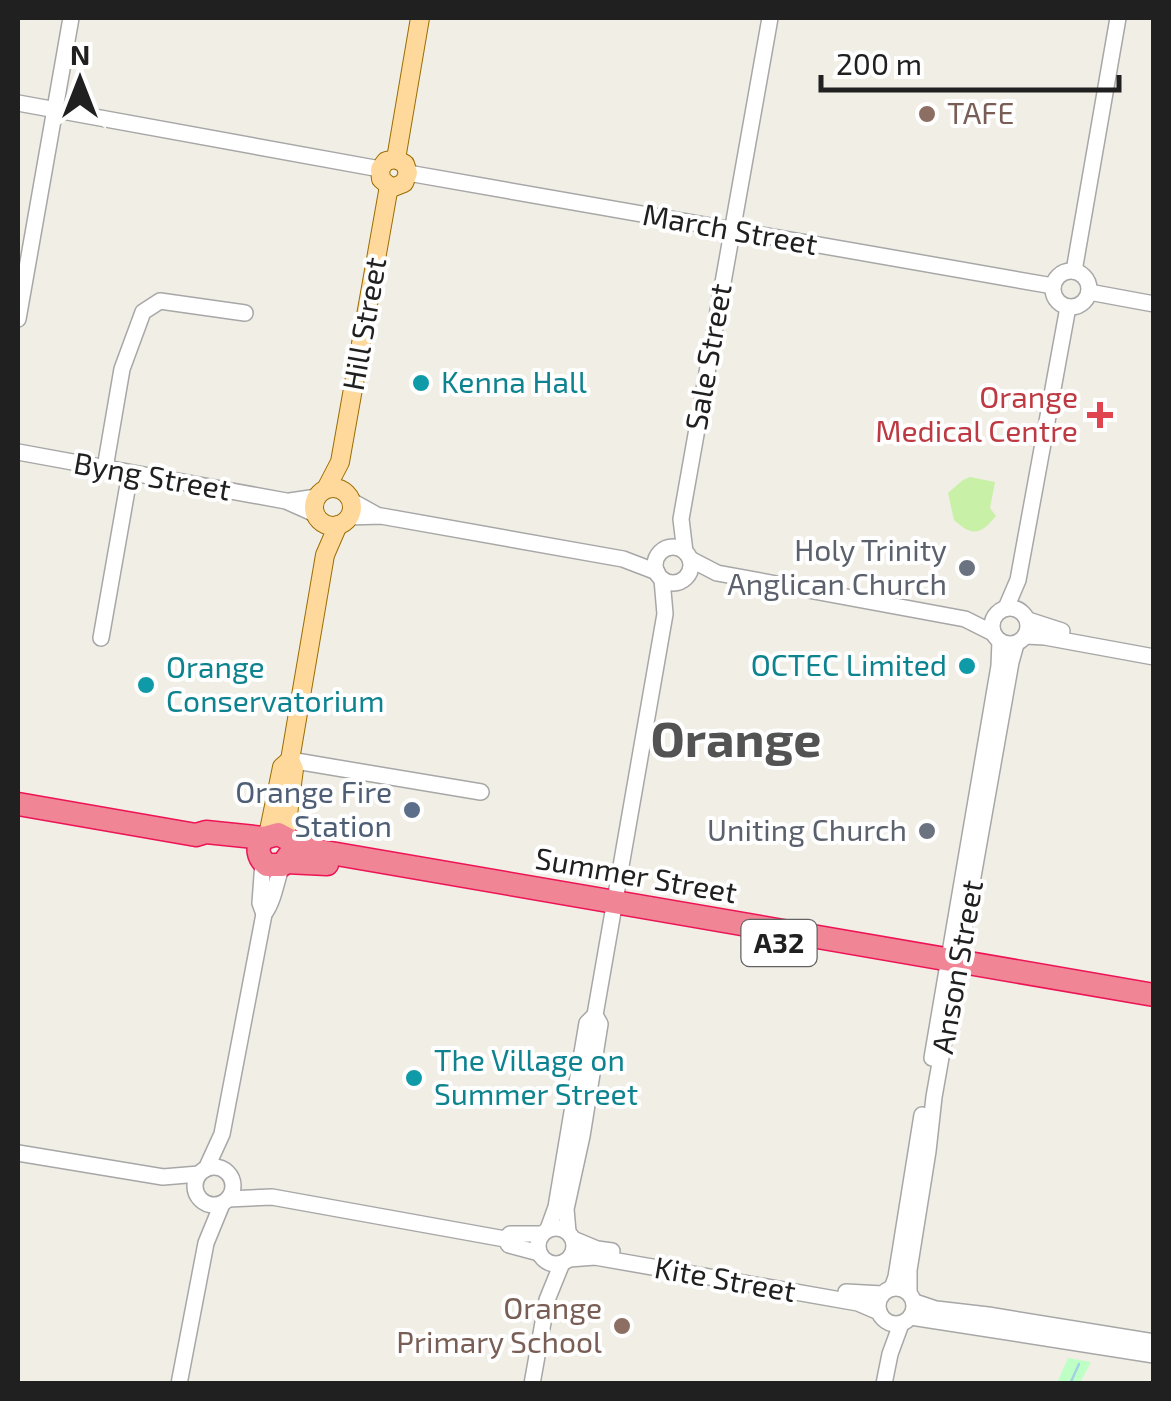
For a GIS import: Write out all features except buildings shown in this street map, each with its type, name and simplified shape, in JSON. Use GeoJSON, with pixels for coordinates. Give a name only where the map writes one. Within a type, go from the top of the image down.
{"type":"FeatureCollection","features":[{"type":"Feature","properties":{"kind":"highway","name":"Summer Street"},"geometry":{"type":"LineString","coordinates":[[18,804],[196,835],[204,842],[274,849],[334,865],[952,967],[1154,1008]]}},
{"type":"Feature","properties":{"kind":"highway","name":"Summer Street"},"geometry":{"type":"LineString","coordinates":[[952,967],[1154,995]]}},
{"type":"Feature","properties":{"kind":"main road"},"geometry":{"type":"LineString","coordinates":[[395,167],[420,18]]}},
{"type":"Feature","properties":{"kind":"main road","name":"Hill Street"},"geometry":{"type":"LineString","coordinates":[[332,507],[389,186],[404,183],[395,167]]}},
{"type":"Feature","properties":{"kind":"main road"},"geometry":{"type":"LineString","coordinates":[[274,849],[282,767],[290,760],[332,507]]}},
{"type":"Feature","properties":{"kind":"street"},"geometry":{"type":"LineString","coordinates":[[18,319],[71,18]]}},
{"type":"Feature","properties":{"kind":"street","name":"Sale Street"},"geometry":{"type":"LineString","coordinates":[[661,564],[681,519],[770,18]]}},
{"type":"Feature","properties":{"kind":"street"},"geometry":{"type":"LineString","coordinates":[[1074,272],[1118,18]]}},
{"type":"Feature","properties":{"kind":"street","name":"March Street"},"geometry":{"type":"LineString","coordinates":[[18,102],[1053,286]]}},
{"type":"Feature","properties":{"kind":"street"},"geometry":{"type":"LineString","coordinates":[[1074,272],[1084,277],[1089,292],[1084,302],[1068,307],[1054,297],[1053,286],[1063,273],[1074,272]]}},
{"type":"Feature","properties":{"kind":"street"},"geometry":{"type":"LineString","coordinates":[[1089,292],[1154,304]]}},
{"type":"Feature","properties":{"kind":"street"},"geometry":{"type":"LineString","coordinates":[[105,468],[122,369],[143,312],[160,300],[245,313]]}},
{"type":"Feature","properties":{"kind":"street","name":"Anson Street"},"geometry":{"type":"LineString","coordinates":[[900,1311],[878,1306],[896,1277],[1010,662],[1018,580],[1068,307]]}},
{"type":"Feature","properties":{"kind":"street","name":"Byng Street"},"geometry":{"type":"LineString","coordinates":[[18,452],[661,564]]}},
{"type":"Feature","properties":{"kind":"street"},"geometry":{"type":"LineString","coordinates":[[100,638],[130,473]]}},
{"type":"Feature","properties":{"kind":"street","name":"Sale Street"},"geometry":{"type":"LineString","coordinates":[[681,519],[686,567]]}},
{"type":"Feature","properties":{"kind":"street"},"geometry":{"type":"LineString","coordinates":[[665,614],[661,564],[676,548],[686,567]]}},
{"type":"Feature","properties":{"kind":"street"},"geometry":{"type":"LineString","coordinates":[[661,564],[671,583],[686,567]]}},
{"type":"Feature","properties":{"kind":"street"},"geometry":{"type":"LineString","coordinates":[[686,567],[965,619],[1154,649]]}},
{"type":"Feature","properties":{"kind":"street"},"geometry":{"type":"LineString","coordinates":[[532,1384],[547,1300],[574,1249],[566,1209],[600,1024],[596,1014],[665,614],[686,567]]}},
{"type":"Feature","properties":{"kind":"street"},"geometry":{"type":"LineString","coordinates":[[1011,626],[1045,637],[1154,657]]}},
{"type":"Feature","properties":{"kind":"street"},"geometry":{"type":"LineString","coordinates":[[290,760],[481,792]]}},
{"type":"Feature","properties":{"kind":"street"},"geometry":{"type":"LineString","coordinates":[[206,1243],[195,1184],[222,1134],[264,914],[275,884],[274,849]]}},
{"type":"Feature","properties":{"kind":"street","name":"Anson Street"},"geometry":{"type":"LineString","coordinates":[[884,1384],[928,1151],[952,967]]}},
{"type":"Feature","properties":{"kind":"street"},"geometry":{"type":"LineString","coordinates":[[547,1300],[538,1243],[556,1208],[587,1023],[596,1014]]}},
{"type":"Feature","properties":{"kind":"street"},"geometry":{"type":"LineString","coordinates":[[179,1384],[206,1243],[233,1190],[222,1134]]}},
{"type":"Feature","properties":{"kind":"street"},"geometry":{"type":"LineString","coordinates":[[18,1152],[163,1177],[217,1168],[272,1196],[505,1239],[509,1245],[542,1256],[550,1263],[566,1261]]}},
{"type":"Feature","properties":{"kind":"street"},"geometry":{"type":"LineString","coordinates":[[163,1177],[216,1205],[272,1196]]}},
{"type":"Feature","properties":{"kind":"street"},"geometry":{"type":"LineString","coordinates":[[505,1239],[510,1234],[558,1228],[570,1235]]}},
{"type":"Feature","properties":{"kind":"street","name":"Kite Street"},"geometry":{"type":"LineString","coordinates":[[570,1235],[596,1249],[858,1294],[904,1288],[900,1311]]}},
{"type":"Feature","properties":{"kind":"street","name":"Kite Street"},"geometry":{"type":"LineString","coordinates":[[566,1261],[594,1257],[1154,1355]]}},
{"type":"Feature","properties":{"kind":"street","name":"Kite Street"},"geometry":{"type":"LineString","coordinates":[[900,1311],[936,1309],[988,1315],[1154,1342]]}},
{"type":"Feature","properties":{"kind":"green space"},"geometry":{"type":"Polygon","coordinates":[[[970,477],[995,482],[990,508],[996,516],[976,532],[954,520],[948,493],[970,477]]]}},
{"type":"Feature","properties":{"kind":"green space"},"geometry":{"type":"Polygon","coordinates":[[[1068,1358],[1091,1362],[1080,1383],[1057,1383],[1068,1358]]]}},
{"type":"Feature","properties":{"kind":"waterway"},"geometry":{"type":"LineString","coordinates":[[1070,1384],[1079,1364]]}},
{"type":"Feature","properties":{"kind":"place","name":"TAFE"},"geometry":{"type":"Point","coordinates":[927,114]}},
{"type":"Feature","properties":{"kind":"place","name":"Kenna Hall"},"geometry":{"type":"Point","coordinates":[421,383]}},
{"type":"Feature","properties":{"kind":"place","name":"Orange Medical Centre"},"geometry":{"type":"Point","coordinates":[1100,415]}},
{"type":"Feature","properties":{"kind":"place","name":"Holy Trinity Anglican Church"},"geometry":{"type":"Point","coordinates":[967,568]}},
{"type":"Feature","properties":{"kind":"place","name":"OCTEC Limited"},"geometry":{"type":"Point","coordinates":[967,666]}},
{"type":"Feature","properties":{"kind":"place","name":"Orange Conservatorium"},"geometry":{"type":"Point","coordinates":[146,685]}},
{"type":"Feature","properties":{"kind":"place","name":"Orange Fire Station"},"geometry":{"type":"Point","coordinates":[412,810]}},
{"type":"Feature","properties":{"kind":"place","name":"Uniting Church"},"geometry":{"type":"Point","coordinates":[927,831]}},
{"type":"Feature","properties":{"kind":"place","name":"The Village on Summer Street"},"geometry":{"type":"Point","coordinates":[414,1078]}},
{"type":"Feature","properties":{"kind":"place","name":"Orange Primary School"},"geometry":{"type":"Point","coordinates":[622,1326]}},
{"type":"Feature","properties":{"kind":"district","name":"Orange"},"geometry":{"type":"Point","coordinates":[736,739]}}]}
